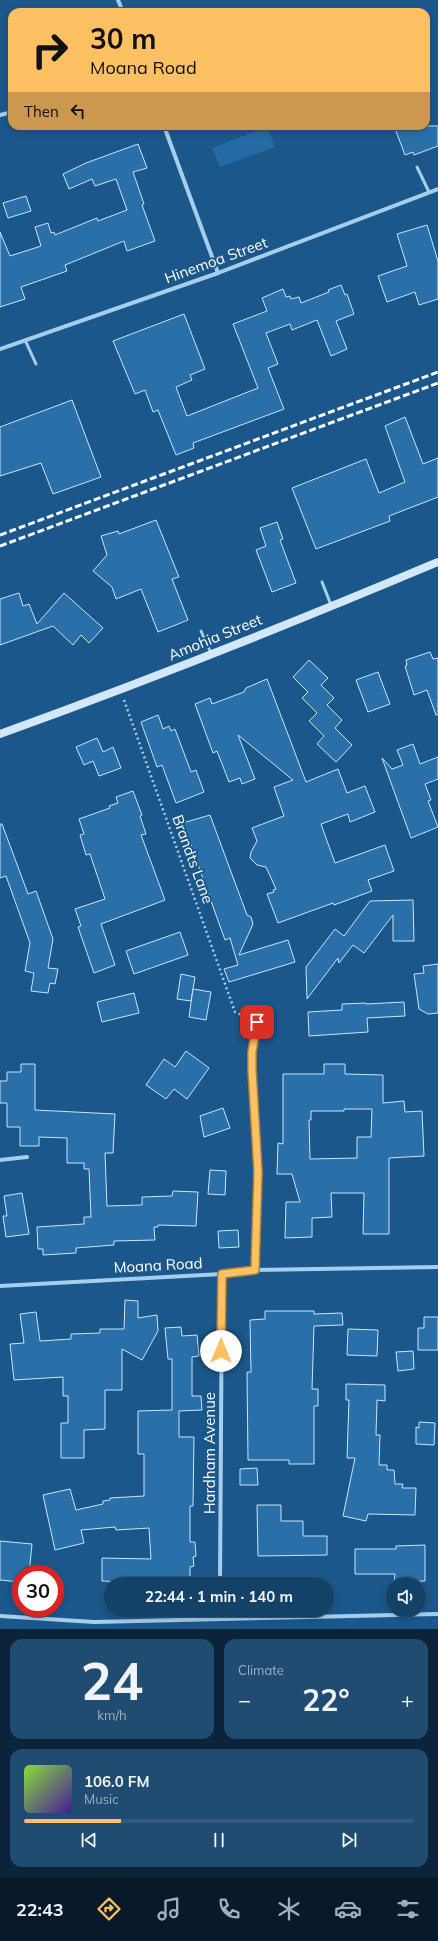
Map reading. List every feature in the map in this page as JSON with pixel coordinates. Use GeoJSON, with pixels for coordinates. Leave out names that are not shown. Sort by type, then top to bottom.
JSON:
{"type":"FeatureCollection","features":[{"type":"Feature","properties":{"kind":"main road","name":"Amohia Street"},"geometry":{"type":"LineString","coordinates":[[0,734],[121,690],[211,653],[331,607],[438,562]]}},
{"type":"Feature","properties":{"kind":"street"},"geometry":{"type":"LineString","coordinates":[[165,130],[218,273]]}},
{"type":"Feature","properties":{"kind":"street","name":"Hinemoa Street"},"geometry":{"type":"LineString","coordinates":[[0,350],[218,273],[438,189]]}},
{"type":"Feature","properties":{"kind":"street"},"geometry":{"type":"LineString","coordinates":[[255,1270],[258,1172],[252,1052],[257,1022]]}},
{"type":"Feature","properties":{"kind":"street"},"geometry":{"type":"LineString","coordinates":[[0,1160],[27,1157]]}},
{"type":"Feature","properties":{"kind":"street","name":"Moana Road"},"geometry":{"type":"LineString","coordinates":[[0,1286],[222,1274],[255,1270],[438,1267]]}},
{"type":"Feature","properties":{"kind":"street","name":"Hardham Avenue"},"geometry":{"type":"LineString","coordinates":[[220,1577],[222,1274]]}},
{"type":"Feature","properties":{"kind":"street"},"geometry":{"type":"LineString","coordinates":[[0,1616],[94,1622],[438,1614]]}},
{"type":"Feature","properties":{"kind":"lane"},"geometry":{"type":"LineString","coordinates":[[417,167],[429,192]]}},
{"type":"Feature","properties":{"kind":"lane"},"geometry":{"type":"LineString","coordinates":[[25,340],[36,364]]}},
{"type":"Feature","properties":{"kind":"lane"},"geometry":{"type":"LineString","coordinates":[[322,582],[331,607]]}},
{"type":"Feature","properties":{"kind":"lane"},"geometry":{"type":"LineString","coordinates":[[201,631],[211,653]]}},
{"type":"Feature","properties":{"kind":"path","name":"Brandts Lane"},"geometry":{"type":"LineString","coordinates":[[121,690],[234,1012],[257,1022]]}},
{"type":"Feature","properties":{"kind":"shaded area"},"geometry":{"type":"Polygon","coordinates":[[[259,130],[268,130],[275,147],[220,167],[212,148],[259,130]]]}},
{"type":"Feature","properties":{"kind":"building"},"geometry":{"type":"Polygon","coordinates":[[[430,126],[438,126],[438,146],[414,155],[413,152],[405,155],[396,130],[430,130],[430,126]]]}},
{"type":"Feature","properties":{"kind":"building"},"geometry":{"type":"Polygon","coordinates":[[[138,144],[147,168],[133,172],[144,204],[142,205],[155,241],[127,251],[124,241],[65,265],[67,271],[21,287],[25,299],[0,307],[0,232],[10,256],[41,246],[35,227],[48,223],[51,233],[54,232],[55,235],[97,218],[98,221],[127,210],[116,179],[95,186],[92,179],[69,189],[63,174],[86,163],[138,144]]]}},
{"type":"Feature","properties":{"kind":"building"},"geometry":{"type":"Polygon","coordinates":[[[26,196],[31,211],[8,218],[3,203],[26,196]]]}},
{"type":"Feature","properties":{"kind":"building"},"geometry":{"type":"Polygon","coordinates":[[[427,225],[438,261],[438,299],[419,305],[415,292],[387,302],[378,276],[407,266],[397,234],[427,225]]]}},
{"type":"Feature","properties":{"kind":"building"},"geometry":{"type":"Polygon","coordinates":[[[341,285],[345,295],[347,294],[354,314],[336,321],[347,349],[331,356],[317,320],[292,330],[290,324],[266,333],[278,364],[268,368],[284,409],[193,443],[194,448],[176,455],[158,410],[153,412],[145,390],[135,394],[113,341],[184,314],[205,369],[190,375],[192,380],[176,387],[187,416],[258,388],[233,324],[267,311],[262,298],[283,289],[286,297],[290,296],[291,299],[299,297],[301,303],[329,292],[328,290],[341,285]]]}},
{"type":"Feature","properties":{"kind":"building"},"geometry":{"type":"Polygon","coordinates":[[[72,400],[101,477],[53,494],[41,463],[0,476],[0,427],[72,400]]]}},
{"type":"Feature","properties":{"kind":"building"},"geometry":{"type":"Polygon","coordinates":[[[405,417],[423,464],[438,458],[438,497],[389,516],[390,521],[316,549],[292,488],[366,459],[379,493],[405,482],[385,426],[405,417]]]}},
{"type":"Feature","properties":{"kind":"building"},"geometry":{"type":"Polygon","coordinates":[[[156,520],[179,577],[172,579],[188,620],[158,632],[141,589],[116,599],[112,587],[93,571],[107,555],[101,536],[118,531],[119,534],[156,520]]]}},
{"type":"Feature","properties":{"kind":"building"},"geometry":{"type":"Polygon","coordinates":[[[277,522],[283,539],[280,540],[296,583],[272,592],[256,550],[266,546],[260,528],[277,522]]]}},
{"type":"Feature","properties":{"kind":"building"},"geometry":{"type":"Polygon","coordinates":[[[19,593],[23,606],[29,604],[37,624],[64,593],[103,628],[89,643],[81,635],[73,645],[53,626],[0,645],[0,599],[19,593]]]}},
{"type":"Feature","properties":{"kind":"building"},"geometry":{"type":"Polygon","coordinates":[[[430,652],[433,659],[438,658],[438,715],[436,715],[427,690],[414,695],[405,666],[407,665],[406,660],[430,652]]]}},
{"type":"Feature","properties":{"kind":"building"},"geometry":{"type":"Polygon","coordinates":[[[309,660],[328,678],[321,685],[334,698],[327,705],[342,720],[335,728],[352,745],[336,762],[317,744],[324,736],[309,721],[317,713],[302,698],[308,692],[293,677],[309,660]]]}},
{"type":"Feature","properties":{"kind":"building"},"geometry":{"type":"Polygon","coordinates":[[[378,672],[390,704],[368,712],[356,680],[378,672]]]}},
{"type":"Feature","properties":{"kind":"building"},"geometry":{"type":"Polygon","coordinates":[[[267,679],[306,782],[338,769],[347,793],[365,786],[375,812],[350,822],[348,814],[321,824],[335,863],[385,845],[394,871],[368,880],[372,891],[334,905],[333,903],[278,923],[267,894],[274,892],[273,890],[276,889],[266,867],[257,865],[250,858],[251,852],[257,841],[252,828],[284,816],[274,787],[293,780],[238,735],[255,779],[242,784],[240,778],[229,782],[217,751],[213,753],[195,704],[210,698],[212,704],[244,692],[246,688],[267,679]]]}},
{"type":"Feature","properties":{"kind":"building"},"geometry":{"type":"Polygon","coordinates":[[[158,715],[163,729],[169,726],[171,731],[175,729],[191,772],[196,770],[204,792],[176,803],[162,765],[157,767],[141,722],[158,715]]]}},
{"type":"Feature","properties":{"kind":"building"},"geometry":{"type":"Polygon","coordinates":[[[97,738],[103,752],[113,747],[121,768],[99,776],[93,761],[84,765],[76,747],[97,738]]]}},
{"type":"Feature","properties":{"kind":"building"},"geometry":{"type":"Polygon","coordinates":[[[413,744],[420,764],[438,757],[438,779],[425,784],[431,800],[428,801],[438,827],[411,838],[382,758],[392,769],[403,765],[397,750],[413,744]]]}},
{"type":"Feature","properties":{"kind":"building"},"geometry":{"type":"Polygon","coordinates":[[[133,791],[142,815],[140,816],[146,834],[141,835],[165,900],[101,924],[115,965],[94,973],[78,927],[81,926],[75,909],[105,899],[90,854],[86,855],[80,835],[84,834],[79,819],[110,808],[109,806],[118,803],[116,797],[133,791]]]}},
{"type":"Feature","properties":{"kind":"building"},"geometry":{"type":"Polygon","coordinates":[[[210,815],[247,915],[251,917],[253,924],[239,955],[288,940],[295,962],[229,982],[224,969],[238,965],[230,938],[225,940],[183,823],[210,815]]]}},
{"type":"Feature","properties":{"kind":"building"},"geometry":{"type":"Polygon","coordinates":[[[0,824],[2,824],[28,894],[36,891],[53,939],[48,968],[58,969],[55,984],[50,983],[48,993],[31,991],[34,973],[25,971],[30,943],[6,876],[0,878],[0,824]]]}},
{"type":"Feature","properties":{"kind":"building"},"geometry":{"type":"Polygon","coordinates":[[[413,900],[414,941],[393,941],[393,915],[364,953],[353,945],[339,963],[338,958],[307,999],[306,967],[335,929],[344,936],[370,901],[413,900]]]}},
{"type":"Feature","properties":{"kind":"building"},"geometry":{"type":"Polygon","coordinates":[[[180,932],[188,955],[134,974],[126,951],[180,932]]]}},
{"type":"Feature","properties":{"kind":"building"},"geometry":{"type":"Polygon","coordinates":[[[438,964],[438,1013],[428,1014],[419,1009],[414,974],[424,973],[423,966],[438,964]]]}},
{"type":"Feature","properties":{"kind":"building"},"geometry":{"type":"Polygon","coordinates":[[[181,974],[195,977],[191,1001],[177,999],[181,974]]]}},
{"type":"Feature","properties":{"kind":"building"},"geometry":{"type":"Polygon","coordinates":[[[193,989],[211,992],[206,1020],[189,1017],[193,989]]]}},
{"type":"Feature","properties":{"kind":"building"},"geometry":{"type":"Polygon","coordinates":[[[134,993],[139,1013],[102,1022],[97,1002],[134,993]]]}},
{"type":"Feature","properties":{"kind":"building"},"geometry":{"type":"Polygon","coordinates":[[[404,1002],[405,1016],[367,1018],[368,1032],[309,1036],[308,1012],[342,1010],[342,1004],[404,1002]]]}},
{"type":"Feature","properties":{"kind":"building"},"geometry":{"type":"Polygon","coordinates":[[[186,1051],[209,1068],[187,1099],[174,1089],[166,1099],[146,1085],[164,1059],[175,1067],[186,1051]]]}},
{"type":"Feature","properties":{"kind":"building"},"geometry":{"type":"Polygon","coordinates":[[[21,1064],[35,1064],[35,1110],[115,1114],[113,1153],[105,1153],[107,1206],[142,1205],[142,1197],[172,1196],[173,1191],[198,1192],[196,1226],[158,1225],[158,1227],[154,1227],[155,1240],[114,1241],[114,1245],[76,1248],[76,1253],[43,1255],[43,1249],[38,1249],[37,1227],[84,1224],[84,1217],[91,1217],[89,1169],[84,1169],[84,1163],[67,1163],[67,1138],[39,1137],[39,1146],[20,1146],[20,1127],[7,1127],[7,1103],[0,1103],[0,1081],[7,1081],[7,1072],[21,1072],[21,1064]]]}},
{"type":"Feature","properties":{"kind":"building"},"geometry":{"type":"Polygon","coordinates":[[[324,1064],[345,1064],[345,1074],[383,1075],[383,1103],[404,1101],[405,1112],[422,1111],[424,1156],[389,1158],[389,1234],[363,1234],[364,1193],[331,1193],[332,1217],[312,1218],[312,1237],[285,1238],[286,1202],[300,1202],[292,1174],[277,1174],[278,1143],[283,1144],[283,1074],[324,1074],[324,1064]],[[372,1109],[311,1111],[311,1120],[309,1120],[310,1159],[357,1158],[357,1137],[371,1137],[372,1109]]]}},
{"type":"Feature","properties":{"kind":"building"},"geometry":{"type":"Polygon","coordinates":[[[223,1108],[230,1128],[204,1137],[200,1116],[223,1108]]]}},
{"type":"Feature","properties":{"kind":"building"},"geometry":{"type":"Polygon","coordinates":[[[210,1170],[226,1171],[225,1195],[208,1194],[210,1170]]]}},
{"type":"Feature","properties":{"kind":"building"},"geometry":{"type":"Polygon","coordinates":[[[22,1193],[29,1234],[6,1237],[3,1216],[7,1216],[4,1196],[22,1193]]]}},
{"type":"Feature","properties":{"kind":"building"},"geometry":{"type":"Polygon","coordinates":[[[238,1230],[239,1247],[219,1248],[218,1231],[238,1230]]]}},
{"type":"Feature","properties":{"kind":"building"},"geometry":{"type":"Polygon","coordinates":[[[125,1300],[138,1301],[138,1318],[157,1315],[158,1331],[142,1360],[122,1349],[122,1390],[105,1390],[105,1429],[84,1430],[84,1458],[61,1458],[61,1423],[68,1423],[68,1396],[63,1396],[63,1377],[14,1380],[10,1344],[24,1343],[20,1314],[36,1312],[40,1341],[71,1339],[71,1334],[100,1333],[100,1329],[124,1329],[125,1300]]]}},
{"type":"Feature","properties":{"kind":"building"},"geometry":{"type":"Polygon","coordinates":[[[265,1311],[314,1311],[314,1314],[342,1313],[343,1325],[314,1326],[312,1389],[318,1389],[318,1406],[314,1406],[314,1464],[289,1464],[289,1460],[248,1460],[247,1372],[251,1372],[250,1320],[265,1319],[265,1311]]]}},
{"type":"Feature","properties":{"kind":"building"},"geometry":{"type":"Polygon","coordinates":[[[424,1317],[438,1317],[438,1350],[418,1350],[418,1328],[424,1328],[424,1317]]]}},
{"type":"Feature","properties":{"kind":"building"},"geometry":{"type":"Polygon","coordinates":[[[181,1327],[182,1336],[197,1335],[199,1356],[192,1357],[192,1396],[201,1396],[202,1410],[179,1411],[179,1437],[194,1437],[193,1506],[190,1506],[190,1542],[195,1542],[196,1556],[193,1557],[194,1566],[190,1567],[190,1577],[104,1577],[104,1581],[102,1581],[102,1558],[151,1559],[149,1528],[116,1530],[115,1527],[81,1530],[84,1543],[55,1550],[43,1495],[70,1489],[76,1510],[103,1504],[103,1501],[110,1500],[110,1498],[144,1496],[144,1454],[138,1454],[138,1411],[172,1410],[172,1359],[168,1359],[165,1328],[181,1327]]]}},
{"type":"Feature","properties":{"kind":"building"},"geometry":{"type":"Polygon","coordinates":[[[348,1329],[378,1330],[377,1356],[347,1355],[348,1329]]]}},
{"type":"Feature","properties":{"kind":"building"},"geometry":{"type":"Polygon","coordinates":[[[413,1351],[414,1369],[398,1371],[396,1352],[413,1351]]]}},
{"type":"Feature","properties":{"kind":"building"},"geometry":{"type":"Polygon","coordinates":[[[346,1384],[385,1385],[385,1401],[377,1400],[376,1435],[380,1435],[379,1465],[387,1465],[387,1470],[394,1470],[395,1484],[403,1484],[402,1488],[416,1488],[415,1515],[368,1514],[366,1521],[343,1516],[355,1458],[347,1458],[349,1400],[346,1400],[346,1384]]]}},
{"type":"Feature","properties":{"kind":"building"},"geometry":{"type":"Polygon","coordinates":[[[419,1422],[435,1423],[434,1445],[416,1444],[416,1427],[419,1428],[419,1422]]]}},
{"type":"Feature","properties":{"kind":"building"},"geometry":{"type":"Polygon","coordinates":[[[257,1468],[258,1485],[240,1485],[240,1469],[257,1468]]]}},
{"type":"Feature","properties":{"kind":"building"},"geometry":{"type":"Polygon","coordinates":[[[257,1505],[281,1505],[281,1521],[303,1521],[303,1536],[327,1536],[327,1555],[258,1556],[257,1505]]]}},
{"type":"Feature","properties":{"kind":"building"},"geometry":{"type":"Polygon","coordinates":[[[0,1541],[32,1544],[30,1565],[12,1565],[12,1581],[0,1580],[0,1541]]]}},
{"type":"Feature","properties":{"kind":"building"},"geometry":{"type":"Polygon","coordinates":[[[425,1545],[425,1577],[395,1577],[395,1574],[355,1574],[355,1549],[396,1549],[396,1546],[425,1545]]]}},
{"type":"Feature","properties":{"kind":"railway"},"geometry":{"type":"LineString","coordinates":[[0,535],[438,372]]}},
{"type":"Feature","properties":{"kind":"railway"},"geometry":{"type":"LineString","coordinates":[[0,546],[438,383]]}},
{"type":"Feature","properties":{"kind":"route"},"geometry":{"type":"LineString","coordinates":[[221,1351],[222,1274],[255,1270],[258,1172],[252,1052],[257,1022]]}}]}
